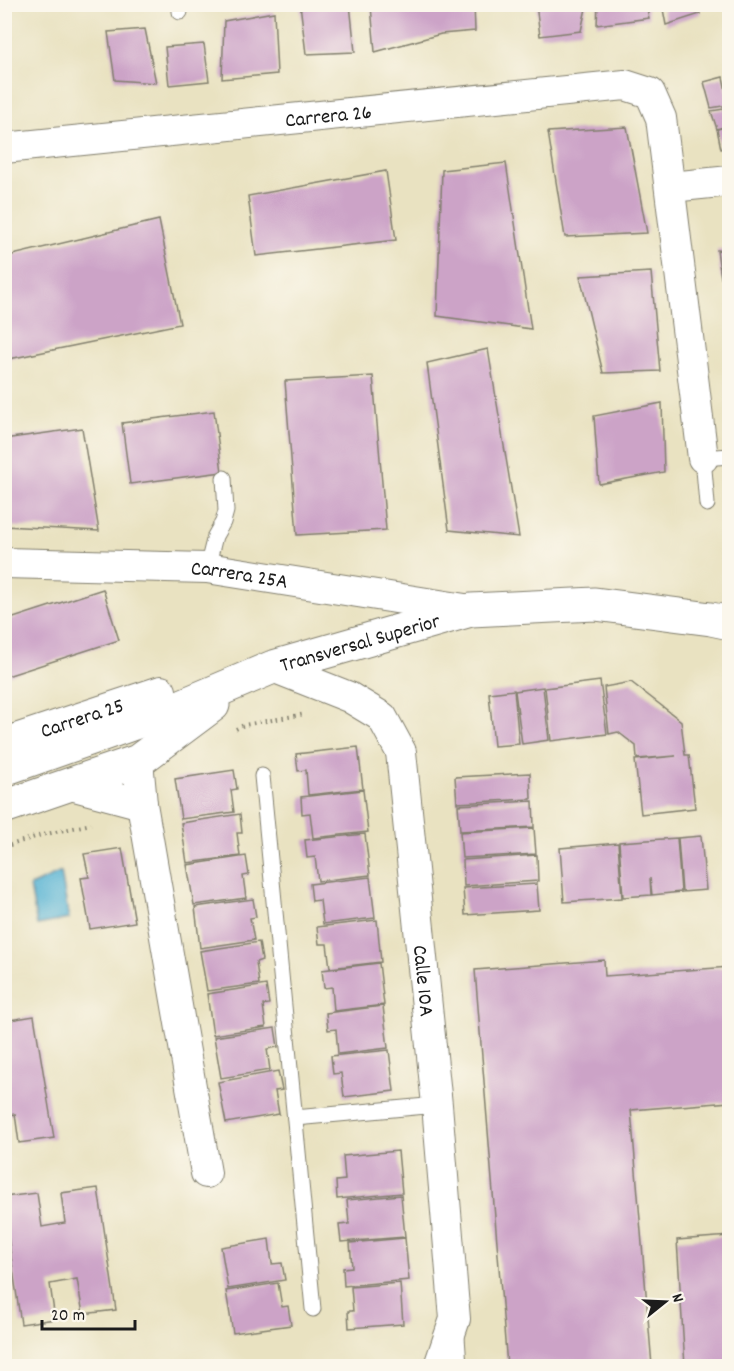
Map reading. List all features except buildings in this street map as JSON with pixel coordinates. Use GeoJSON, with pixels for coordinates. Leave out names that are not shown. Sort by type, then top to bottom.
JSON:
{"type":"FeatureCollection","features":[{"type":"Feature","properties":{"kind":"main road","name":"Transversal Superior"},"geometry":{"type":"LineString","coordinates":[[4,769],[175,694],[262,672],[471,610],[595,604],[729,623]]}},
{"type":"Feature","properties":{"kind":"main road"},"geometry":{"type":"LineString","coordinates":[[4,807],[138,762],[262,672]]}},
{"type":"Feature","properties":{"kind":"street","name":"Carrera 26"},"geometry":{"type":"LineString","coordinates":[[4,148],[625,85],[650,93],[662,118],[671,187]]}},
{"type":"Feature","properties":{"kind":"street"},"geometry":{"type":"LineString","coordinates":[[716,457],[671,187],[729,181]]}},
{"type":"Feature","properties":{"kind":"street","name":"Carrera 25A"},"geometry":{"type":"LineString","coordinates":[[4,563],[207,568],[471,610]]}},
{"type":"Feature","properties":{"kind":"street","name":"Calle 10A"},"geometry":{"type":"LineString","coordinates":[[262,672],[349,697],[382,717],[401,752],[438,1105],[455,1318],[439,1366]]}},
{"type":"Feature","properties":{"kind":"street","name":"Carrera 25"},"geometry":{"type":"LineString","coordinates":[[4,743],[175,694]]}},
{"type":"Feature","properties":{"kind":"street"},"geometry":{"type":"LineString","coordinates":[[138,762],[142,804],[206,1173]]}},
{"type":"Feature","properties":{"kind":"street"},"geometry":{"type":"LineString","coordinates":[[71,784],[142,804]]}},
{"type":"Feature","properties":{"kind":"lane"},"geometry":{"type":"LineString","coordinates":[[707,504],[716,457]]}},
{"type":"Feature","properties":{"kind":"lane"},"geometry":{"type":"LineString","coordinates":[[207,568],[215,536],[226,511],[224,478]]}},
{"type":"Feature","properties":{"kind":"lane"},"geometry":{"type":"LineString","coordinates":[[262,776],[313,1309]]}},
{"type":"Feature","properties":{"kind":"lane"},"geometry":{"type":"LineString","coordinates":[[295,1118],[438,1105]]}},
{"type":"Feature","properties":{"kind":"lane"},"geometry":{"type":"LineString","coordinates":[[455,1318],[459,1366]]}},
{"type":"Feature","properties":{"kind":"water"},"geometry":{"type":"Polygon","coordinates":[[[61,872],[69,919],[37,925],[30,886],[61,872]]]}}]}
